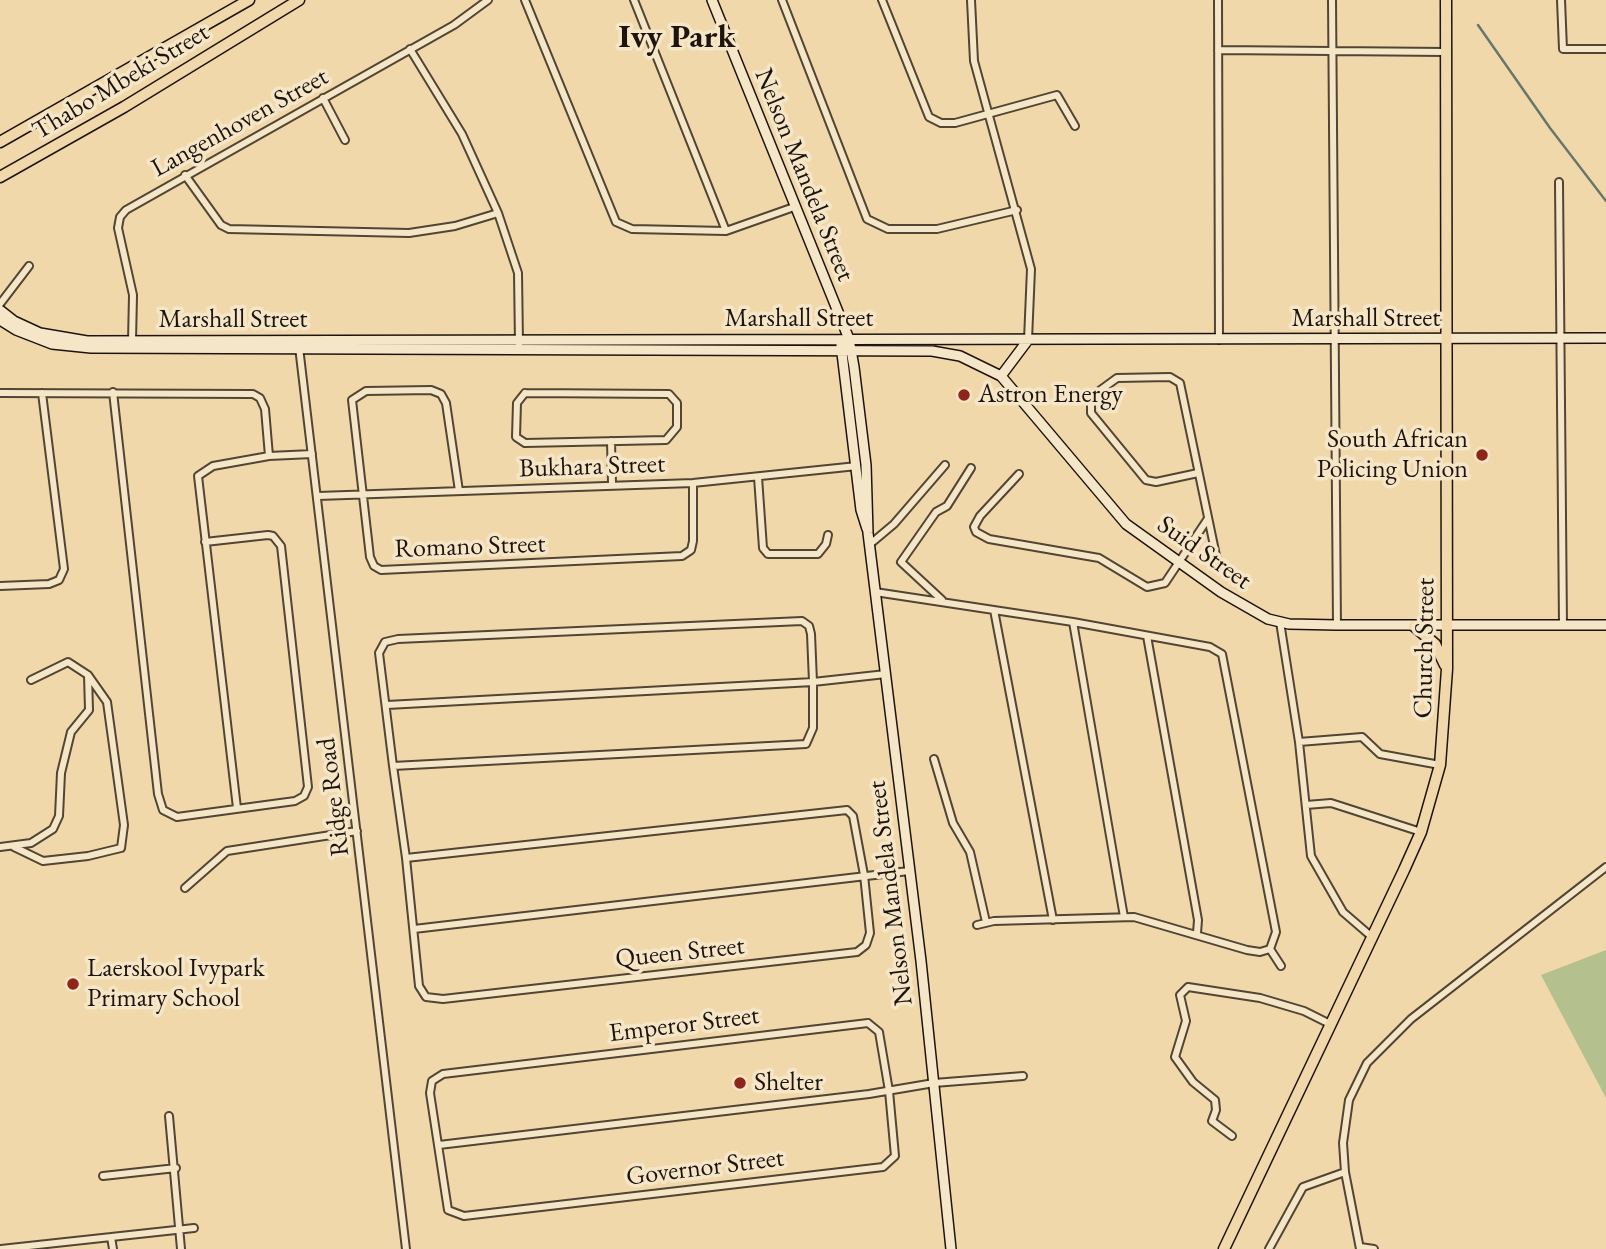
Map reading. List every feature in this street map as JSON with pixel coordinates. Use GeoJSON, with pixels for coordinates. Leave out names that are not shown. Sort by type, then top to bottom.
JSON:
{"type":"FeatureCollection","features":[{"type":"Feature","properties":{"kind":"main road","name":"Thabo Mbeki Street"},"geometry":{"type":"LineString","coordinates":[[0,142],[249,0]]}},
{"type":"Feature","properties":{"kind":"main road","name":"Thabo Mbeki Street"},"geometry":{"type":"LineString","coordinates":[[0,177],[124,107],[299,0]]}},
{"type":"Feature","properties":{"kind":"main road","name":"Church Street"},"geometry":{"type":"LineString","coordinates":[[1224,1249],[1421,832],[1440,765],[1447,668],[1446,0]]}},
{"type":"Feature","properties":{"kind":"main road"},"geometry":{"type":"LineString","coordinates":[[1414,626],[1435,644],[1447,668]]}},
{"type":"Feature","properties":{"kind":"street","name":"Langenhoven Street"},"geometry":{"type":"LineString","coordinates":[[131,341],[133,295],[120,238],[120,217],[126,210],[465,18],[488,0]]}},
{"type":"Feature","properties":{"kind":"street"},"geometry":{"type":"LineString","coordinates":[[525,0],[616,222],[632,229],[726,231],[794,206]]}},
{"type":"Feature","properties":{"kind":"street"},"geometry":{"type":"LineString","coordinates":[[634,0],[726,231]]}},
{"type":"Feature","properties":{"kind":"street","name":"Nelson Mandela Street"},"geometry":{"type":"LineString","coordinates":[[712,0],[845,339],[857,420],[869,545],[934,1083],[951,1249]]}},
{"type":"Feature","properties":{"kind":"street"},"geometry":{"type":"LineString","coordinates":[[782,0],[867,219],[888,229],[937,229],[1017,210]]}},
{"type":"Feature","properties":{"kind":"street"},"geometry":{"type":"LineString","coordinates":[[882,0],[929,117],[949,124],[1057,95],[1075,126]]}},
{"type":"Feature","properties":{"kind":"street"},"geometry":{"type":"LineString","coordinates":[[971,0],[973,54],[1031,269],[1028,340],[1001,376]]}},
{"type":"Feature","properties":{"kind":"street"},"geometry":{"type":"LineString","coordinates":[[1218,0],[1219,340]]}},
{"type":"Feature","properties":{"kind":"street"},"geometry":{"type":"LineString","coordinates":[[1332,0],[1337,625]]}},
{"type":"Feature","properties":{"kind":"street"},"geometry":{"type":"LineString","coordinates":[[1561,0],[1563,49],[1606,48]]}},
{"type":"Feature","properties":{"kind":"street"},"geometry":{"type":"LineString","coordinates":[[410,49],[462,134],[498,213],[517,273],[519,345]]}},
{"type":"Feature","properties":{"kind":"street"},"geometry":{"type":"LineString","coordinates":[[1218,50],[1446,52]]}},
{"type":"Feature","properties":{"kind":"street"},"geometry":{"type":"LineString","coordinates":[[323,98],[345,140]]}},
{"type":"Feature","properties":{"kind":"street"},"geometry":{"type":"LineString","coordinates":[[185,175],[221,225],[229,229],[409,233],[455,226],[498,213]]}},
{"type":"Feature","properties":{"kind":"street"},"geometry":{"type":"LineString","coordinates":[[1559,182],[1558,338],[1563,625]]}},
{"type":"Feature","properties":{"kind":"street"},"geometry":{"type":"LineString","coordinates":[[0,304],[29,266]]}},
{"type":"Feature","properties":{"kind":"street","name":"Marshall Street"},"geometry":{"type":"LineString","coordinates":[[0,310],[14,321],[53,336],[86,341],[299,346]]}},
{"type":"Feature","properties":{"kind":"street","name":"Marshall Street"},"geometry":{"type":"LineString","coordinates":[[0,320],[38,340],[71,347],[519,345],[845,339],[1606,338]]}},
{"type":"Feature","properties":{"kind":"street","name":"Marshall Street"},"geometry":{"type":"LineString","coordinates":[[519,345],[847,351]]}},
{"type":"Feature","properties":{"kind":"street","name":"Ridge Road"},"geometry":{"type":"LineString","coordinates":[[299,346],[406,1249]]}},
{"type":"Feature","properties":{"kind":"street","name":"Suid Street"},"geometry":{"type":"LineString","coordinates":[[847,351],[933,351],[960,356],[1001,376],[1126,524],[1245,608],[1280,622],[1414,626],[1606,625]]}},
{"type":"Feature","properties":{"kind":"street"},"geometry":{"type":"LineString","coordinates":[[1198,473],[1156,482],[1146,480],[1091,413],[1091,397],[1114,378],[1175,379],[1184,390],[1207,520],[1218,565]]}},
{"type":"Feature","properties":{"kind":"street","name":"Romano Street"},"geometry":{"type":"LineString","coordinates":[[459,491],[446,403],[442,394],[431,390],[366,391],[356,396],[351,404],[362,496],[372,562],[382,570],[682,556],[691,550],[693,541],[693,483]]}},
{"type":"Feature","properties":{"kind":"street"},"geometry":{"type":"LineString","coordinates":[[113,392],[158,794],[166,813],[177,817],[301,798],[306,792],[307,777],[281,547],[268,535],[205,542]]}},
{"type":"Feature","properties":{"kind":"street"},"geometry":{"type":"LineString","coordinates":[[0,393],[253,394],[260,398],[265,409],[269,456]]}},
{"type":"Feature","properties":{"kind":"street"},"geometry":{"type":"LineString","coordinates":[[0,578],[1,586],[49,584],[59,580],[64,569],[42,393]]}},
{"type":"Feature","properties":{"kind":"street"},"geometry":{"type":"LineString","coordinates":[[526,393],[669,394],[676,400],[677,427],[666,440],[611,441],[531,444],[521,442],[516,437],[519,398],[526,393]]}},
{"type":"Feature","properties":{"kind":"street"},"geometry":{"type":"LineString","coordinates":[[611,441],[612,483]]}},
{"type":"Feature","properties":{"kind":"street"},"geometry":{"type":"LineString","coordinates":[[237,808],[198,475],[207,467],[269,456],[312,454]]}},
{"type":"Feature","properties":{"kind":"street","name":"Bukhara Street"},"geometry":{"type":"LineString","coordinates":[[318,496],[612,483],[693,483],[861,465]]}},
{"type":"Feature","properties":{"kind":"street"},"geometry":{"type":"LineString","coordinates":[[869,545],[894,524],[945,465]]}},
{"type":"Feature","properties":{"kind":"street"},"geometry":{"type":"LineString","coordinates":[[943,601],[901,562],[936,512],[947,506],[971,468]]}},
{"type":"Feature","properties":{"kind":"street"},"geometry":{"type":"LineString","coordinates":[[1019,474],[977,521],[974,527],[981,536],[1098,558],[1147,587],[1154,588],[1165,583],[1207,520]]}},
{"type":"Feature","properties":{"kind":"street"},"geometry":{"type":"LineString","coordinates":[[758,477],[763,548],[768,554],[818,554],[826,544],[828,535]]}},
{"type":"Feature","properties":{"kind":"street"},"geometry":{"type":"LineString","coordinates":[[875,592],[1073,622],[1217,649],[1225,659],[1276,932],[1270,949]]}},
{"type":"Feature","properties":{"kind":"street"},"geometry":{"type":"LineString","coordinates":[[994,610],[1052,920]]}},
{"type":"Feature","properties":{"kind":"street"},"geometry":{"type":"LineString","coordinates":[[393,766],[802,745],[809,741],[813,727],[811,634],[809,626],[793,620],[398,639],[385,642],[380,648],[393,766],[407,858],[414,929],[909,871]]}},
{"type":"Feature","properties":{"kind":"street"},"geometry":{"type":"LineString","coordinates":[[1073,622],[1124,917]]}},
{"type":"Feature","properties":{"kind":"street"},"geometry":{"type":"LineString","coordinates":[[1280,622],[1299,742],[1311,856],[1343,912],[1372,937]]}},
{"type":"Feature","properties":{"kind":"street"},"geometry":{"type":"LineString","coordinates":[[1147,636],[1198,920],[1197,933]]}},
{"type":"Feature","properties":{"kind":"street"},"geometry":{"type":"LineString","coordinates":[[14,847],[43,861],[88,856],[121,848],[124,825],[107,702],[88,675],[68,662],[31,680]]}},
{"type":"Feature","properties":{"kind":"street"},"geometry":{"type":"LineString","coordinates":[[387,705],[813,682],[886,674]]}},
{"type":"Feature","properties":{"kind":"street"},"geometry":{"type":"LineString","coordinates":[[0,847],[30,844],[54,829],[59,816],[61,773],[71,732],[89,710],[88,675]]}},
{"type":"Feature","properties":{"kind":"street"},"geometry":{"type":"LineString","coordinates":[[1299,742],[1362,737],[1380,754],[1440,765]]}},
{"type":"Feature","properties":{"kind":"street"},"geometry":{"type":"LineString","coordinates":[[934,759],[953,823],[970,852],[986,922]]}},
{"type":"Feature","properties":{"kind":"street"},"geometry":{"type":"LineString","coordinates":[[1306,805],[1331,803],[1421,832]]}},
{"type":"Feature","properties":{"kind":"street","name":"Queen Street"},"geometry":{"type":"LineString","coordinates":[[407,858],[847,810],[853,816],[864,875],[870,933],[866,946],[857,952],[443,999],[426,996],[419,986],[414,929]]}},
{"type":"Feature","properties":{"kind":"street"},"geometry":{"type":"LineString","coordinates":[[185,888],[227,851],[357,831]]}},
{"type":"Feature","properties":{"kind":"street"},"geometry":{"type":"LineString","coordinates":[[1374,1249],[1360,1248],[1345,1172],[1343,1143],[1349,1100],[1361,1073],[1381,1047],[1411,1019],[1606,867]]}},
{"type":"Feature","properties":{"kind":"street"},"geometry":{"type":"LineString","coordinates":[[977,925],[986,922],[1142,918],[1247,950],[1260,952],[1270,949]]}},
{"type":"Feature","properties":{"kind":"street"},"geometry":{"type":"LineString","coordinates":[[1270,949],[1281,966]]}},
{"type":"Feature","properties":{"kind":"street"},"geometry":{"type":"LineString","coordinates":[[1232,1136],[1212,1121],[1216,1110],[1215,1100],[1193,1082],[1175,1057],[1186,1021],[1180,995],[1188,987],[1260,998],[1304,1011],[1330,1024]]}},
{"type":"Feature","properties":{"kind":"street","name":"Emperor Street"},"geometry":{"type":"LineString","coordinates":[[439,1145],[430,1093],[432,1081],[450,1071],[868,1023],[879,1032],[889,1091]]}},
{"type":"Feature","properties":{"kind":"street"},"geometry":{"type":"LineString","coordinates":[[439,1145],[889,1091],[934,1083],[1023,1076]]}},
{"type":"Feature","properties":{"kind":"street","name":"Governor Street"},"geometry":{"type":"LineString","coordinates":[[439,1145],[446,1205],[452,1213],[464,1216],[884,1167],[895,1156],[889,1091]]}},
{"type":"Feature","properties":{"kind":"street"},"geometry":{"type":"LineString","coordinates":[[169,1116],[176,1168],[181,1249]]}},
{"type":"Feature","properties":{"kind":"street"},"geometry":{"type":"LineString","coordinates":[[103,1176],[176,1168]]}},
{"type":"Feature","properties":{"kind":"street"},"geometry":{"type":"LineString","coordinates":[[1269,1249],[1303,1187],[1345,1172]]}},
{"type":"Feature","properties":{"kind":"street"},"geometry":{"type":"LineString","coordinates":[[1,1249],[194,1228]]}},
{"type":"Feature","properties":{"kind":"street"},"geometry":{"type":"LineString","coordinates":[[111,1237],[113,1249]]}},
{"type":"Feature","properties":{"kind":"green space"},"geometry":{"type":"Polygon","coordinates":[[[1606,950],[1606,1098],[1541,975],[1606,950]]]}},
{"type":"Feature","properties":{"kind":"waterway"},"geometry":{"type":"LineString","coordinates":[[1478,25],[1550,128],[1606,201]]}},
{"type":"Feature","properties":{"kind":"place","name":"Astron Energy"},"geometry":{"type":"Point","coordinates":[964,395]}},
{"type":"Feature","properties":{"kind":"place","name":"South African Policing Union"},"geometry":{"type":"Point","coordinates":[1482,455]}},
{"type":"Feature","properties":{"kind":"place","name":"Laerskool Ivypark Primary School"},"geometry":{"type":"Point","coordinates":[73,984]}},
{"type":"Feature","properties":{"kind":"place","name":"Shelter"},"geometry":{"type":"Point","coordinates":[740,1083]}},
{"type":"Feature","properties":{"kind":"district","name":"Ivy Park"},"geometry":{"type":"Point","coordinates":[677,38]}}]}
